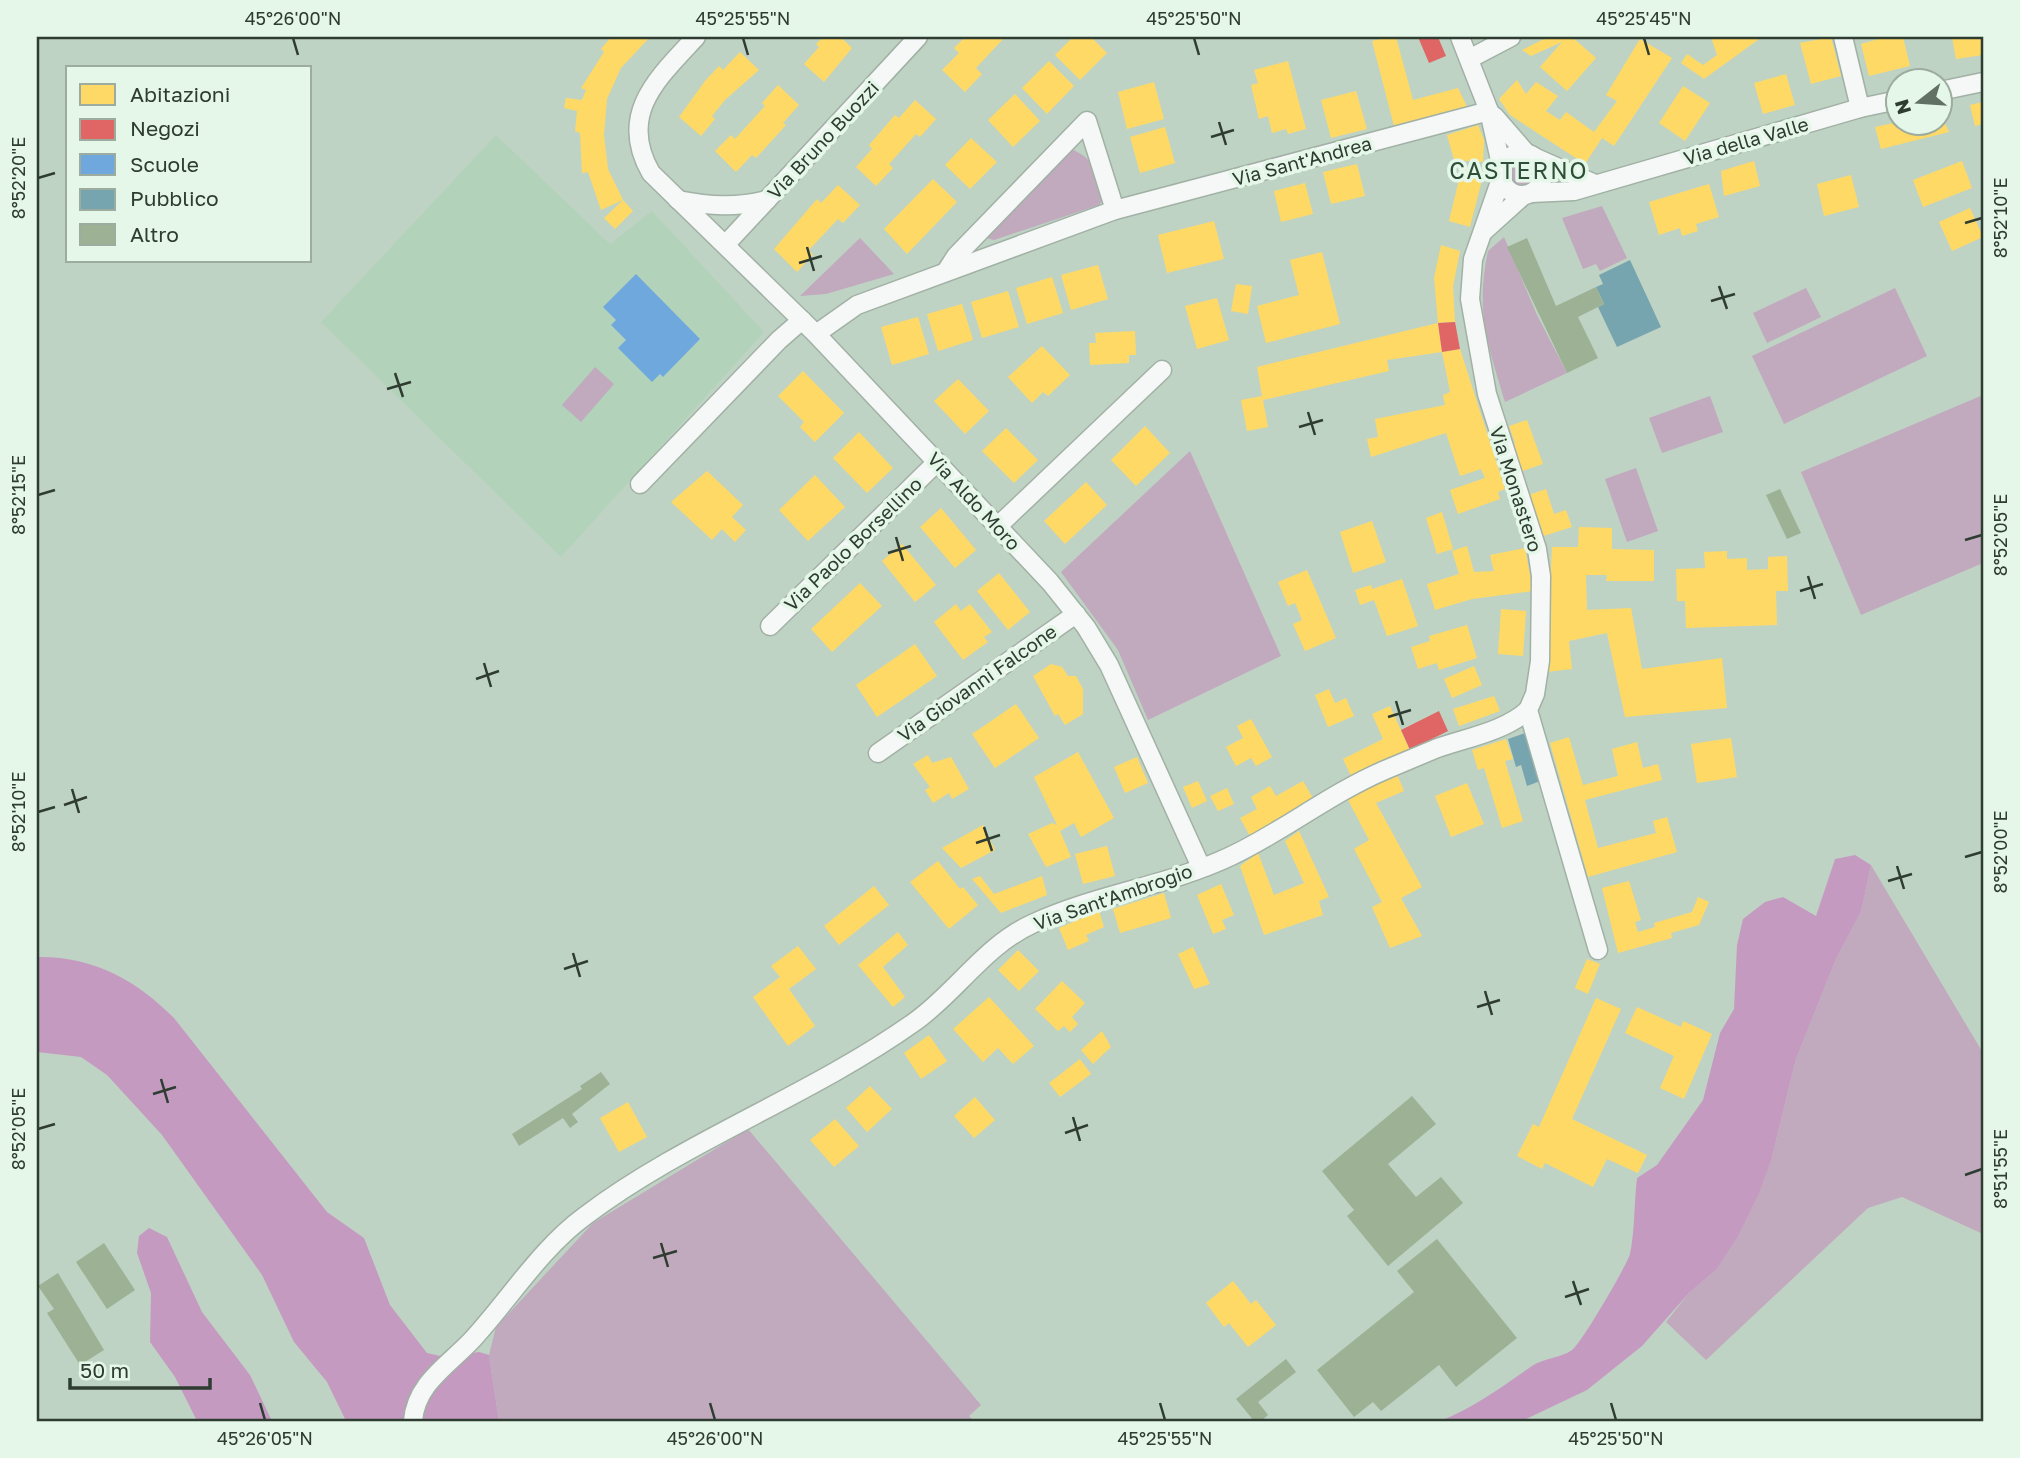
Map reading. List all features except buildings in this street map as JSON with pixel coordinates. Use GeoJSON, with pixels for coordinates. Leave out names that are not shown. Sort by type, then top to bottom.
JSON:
{"type":"FeatureCollection","features":[{"type":"Feature","properties":{"kind":"street","name":"Via Aldo Moro"},"geometry":{"type":"LineString","coordinates":[[696,37],[651,86],[640,115],[640,146],[644,161],[673,195],[816,334],[998,526],[1076,614],[1110,665],[1201,867]]}},
{"type":"Feature","properties":{"kind":"street","name":"Via Bruno Buozzi"},"geometry":{"type":"LineString","coordinates":[[726,244],[918,37]]}},
{"type":"Feature","properties":{"kind":"street"},"geometry":{"type":"LineString","coordinates":[[1460,37],[1489,111],[1507,188],[1527,194]]}},
{"type":"Feature","properties":{"kind":"street"},"geometry":{"type":"LineString","coordinates":[[1469,58],[1511,37]]}},
{"type":"Feature","properties":{"kind":"street"},"geometry":{"type":"LineString","coordinates":[[1843,37],[1860,108]]}},
{"type":"Feature","properties":{"kind":"street"},"geometry":{"type":"LineString","coordinates":[[1954,88],[1983,82]]}},
{"type":"Feature","properties":{"kind":"street","name":"Via della Valle"},"geometry":{"type":"LineString","coordinates":[[1527,194],[1574,191],[1884,103]]}},
{"type":"Feature","properties":{"kind":"street"},"geometry":{"type":"LineString","coordinates":[[1484,231],[1543,178],[1542,166],[1489,111]]}},
{"type":"Feature","properties":{"kind":"street","name":"Via Sant'Andrea"},"geometry":{"type":"LineString","coordinates":[[816,334],[857,305],[1115,210],[1489,111]]}},
{"type":"Feature","properties":{"kind":"street"},"geometry":{"type":"LineString","coordinates":[[947,271],[956,256],[1087,121],[1115,210]]}},
{"type":"Feature","properties":{"kind":"street"},"geometry":{"type":"LineString","coordinates":[[1502,172],[1514,155],[1530,155],[1595,184]]}},
{"type":"Feature","properties":{"kind":"street","name":"Via Monastero"},"geometry":{"type":"LineString","coordinates":[[1502,172],[1470,276],[1473,331],[1487,394],[1537,549],[1542,576],[1540,661],[1535,694],[1528,710]]}},
{"type":"Feature","properties":{"kind":"street"},"geometry":{"type":"LineString","coordinates":[[673,195],[720,207],[742,206],[767,200]]}},
{"type":"Feature","properties":{"kind":"street"},"geometry":{"type":"LineString","coordinates":[[640,484],[779,340],[802,320]]}},
{"type":"Feature","properties":{"kind":"street"},"geometry":{"type":"LineString","coordinates":[[998,526],[1162,370]]}},
{"type":"Feature","properties":{"kind":"street","name":"Via Paolo Borsellino"},"geometry":{"type":"LineString","coordinates":[[770,626],[937,462]]}},
{"type":"Feature","properties":{"kind":"street","name":"Via Giovanni Falcone"},"geometry":{"type":"LineString","coordinates":[[878,753],[1076,614]]}},
{"type":"Feature","properties":{"kind":"street"},"geometry":{"type":"LineString","coordinates":[[1528,710],[1598,950]]}},
{"type":"Feature","properties":{"kind":"street","name":"Via Sant'Ambrogio"},"geometry":{"type":"LineString","coordinates":[[413,1421],[417,1401],[443,1365],[470,1342],[512,1291],[583,1217],[623,1190],[873,1049],[916,1021],[1009,937],[1031,924],[1083,904],[1228,858],[1282,830],[1373,776],[1520,718],[1528,710]]}},
{"type":"Feature","properties":{"kind":"shaded area"},"geometry":{"type":"Polygon","coordinates":[[[496,135],[610,244],[652,211],[764,332],[561,557],[321,322],[496,135]],[[636,274],[603,307],[616,320],[611,326],[626,340],[619,348],[652,381],[660,374],[664,376],[700,339],[636,274]]]}},
{"type":"Feature","properties":{"kind":"shaded area"},"geometry":{"type":"Polygon","coordinates":[[[1071,149],[1080,153],[1094,168],[1104,199],[1099,205],[994,240],[986,238],[987,228],[1071,149]]]}},
{"type":"Feature","properties":{"kind":"shaded area"},"geometry":{"type":"Polygon","coordinates":[[[1522,162],[1531,165],[1534,174],[1531,183],[1522,186],[1513,183],[1510,174],[1513,165],[1522,162]]]}},
{"type":"Feature","properties":{"kind":"shaded area"},"geometry":{"type":"Polygon","coordinates":[[[1602,206],[1627,258],[1600,271],[1596,264],[1583,269],[1562,218],[1602,206]]]}},
{"type":"Feature","properties":{"kind":"shaded area"},"geometry":{"type":"Polygon","coordinates":[[[1504,237],[1537,315],[1567,373],[1505,402],[1493,363],[1483,311],[1484,273],[1488,251],[1504,237]]]}},
{"type":"Feature","properties":{"kind":"shaded area"},"geometry":{"type":"Polygon","coordinates":[[[860,238],[894,274],[826,294],[800,296],[860,238]]]}},
{"type":"Feature","properties":{"kind":"shaded area"},"geometry":{"type":"Polygon","coordinates":[[[1806,288],[1821,317],[1767,343],[1753,313],[1806,288]]]}},
{"type":"Feature","properties":{"kind":"shaded area"},"geometry":{"type":"Polygon","coordinates":[[[1895,288],[1927,356],[1784,424],[1752,356],[1895,288]]]}},
{"type":"Feature","properties":{"kind":"shaded area"},"geometry":{"type":"Polygon","coordinates":[[[595,367],[614,384],[581,422],[562,405],[595,367]]]}},
{"type":"Feature","properties":{"kind":"shaded area"},"geometry":{"type":"Polygon","coordinates":[[[1983,395],[1983,563],[1861,615],[1801,472],[1983,395]]]}},
{"type":"Feature","properties":{"kind":"shaded area"},"geometry":{"type":"Polygon","coordinates":[[[1710,396],[1723,432],[1662,453],[1649,418],[1710,396]]]}},
{"type":"Feature","properties":{"kind":"shaded area"},"geometry":{"type":"Polygon","coordinates":[[[1190,451],[1281,656],[1148,720],[1118,650],[1061,572],[1190,451]]]}},
{"type":"Feature","properties":{"kind":"shaded area"},"geometry":{"type":"Polygon","coordinates":[[[1636,468],[1658,531],[1627,542],[1605,479],[1636,468]]]}},
{"type":"Feature","properties":{"kind":"shaded area"},"geometry":{"type":"Polygon","coordinates":[[[1855,855],[1871,865],[1861,912],[1836,959],[1796,1059],[1772,1157],[1759,1193],[1738,1236],[1716,1270],[1689,1293],[1642,1346],[1587,1390],[1522,1421],[1440,1421],[1476,1403],[1537,1363],[1568,1353],[1577,1345],[1630,1254],[1637,1178],[1657,1165],[1703,1100],[1720,1033],[1734,1009],[1737,945],[1743,919],[1765,902],[1783,897],[1816,916],[1835,859],[1855,855]]]}},
{"type":"Feature","properties":{"kind":"shaded area"},"geometry":{"type":"Polygon","coordinates":[[[1871,865],[1983,1053],[1983,1234],[1902,1197],[1868,1208],[1706,1360],[1666,1322],[1689,1293],[1716,1270],[1772,1157],[1796,1059],[1836,959],[1861,912],[1871,865]]]}},
{"type":"Feature","properties":{"kind":"shaded area"},"geometry":{"type":"Polygon","coordinates":[[[37,957],[77,961],[112,973],[144,992],[174,1018],[327,1212],[364,1238],[390,1305],[427,1353],[445,1357],[479,1352],[489,1355],[499,1421],[346,1421],[327,1382],[294,1342],[262,1275],[162,1135],[107,1075],[81,1057],[37,1052],[37,957]]]}},
{"type":"Feature","properties":{"kind":"shaded area"},"geometry":{"type":"Polygon","coordinates":[[[748,1129],[981,1405],[969,1416],[974,1421],[499,1421],[489,1355],[496,1327],[593,1223],[748,1129]]]}},
{"type":"Feature","properties":{"kind":"shaded area"},"geometry":{"type":"Polygon","coordinates":[[[149,1228],[167,1237],[202,1312],[250,1375],[272,1421],[197,1421],[175,1377],[150,1342],[151,1293],[137,1253],[139,1236],[149,1228]]]}},
{"type":"Feature","properties":{"kind":"district","name":"CASTERNO"},"geometry":{"type":"Point","coordinates":[1519,171]}}]}
